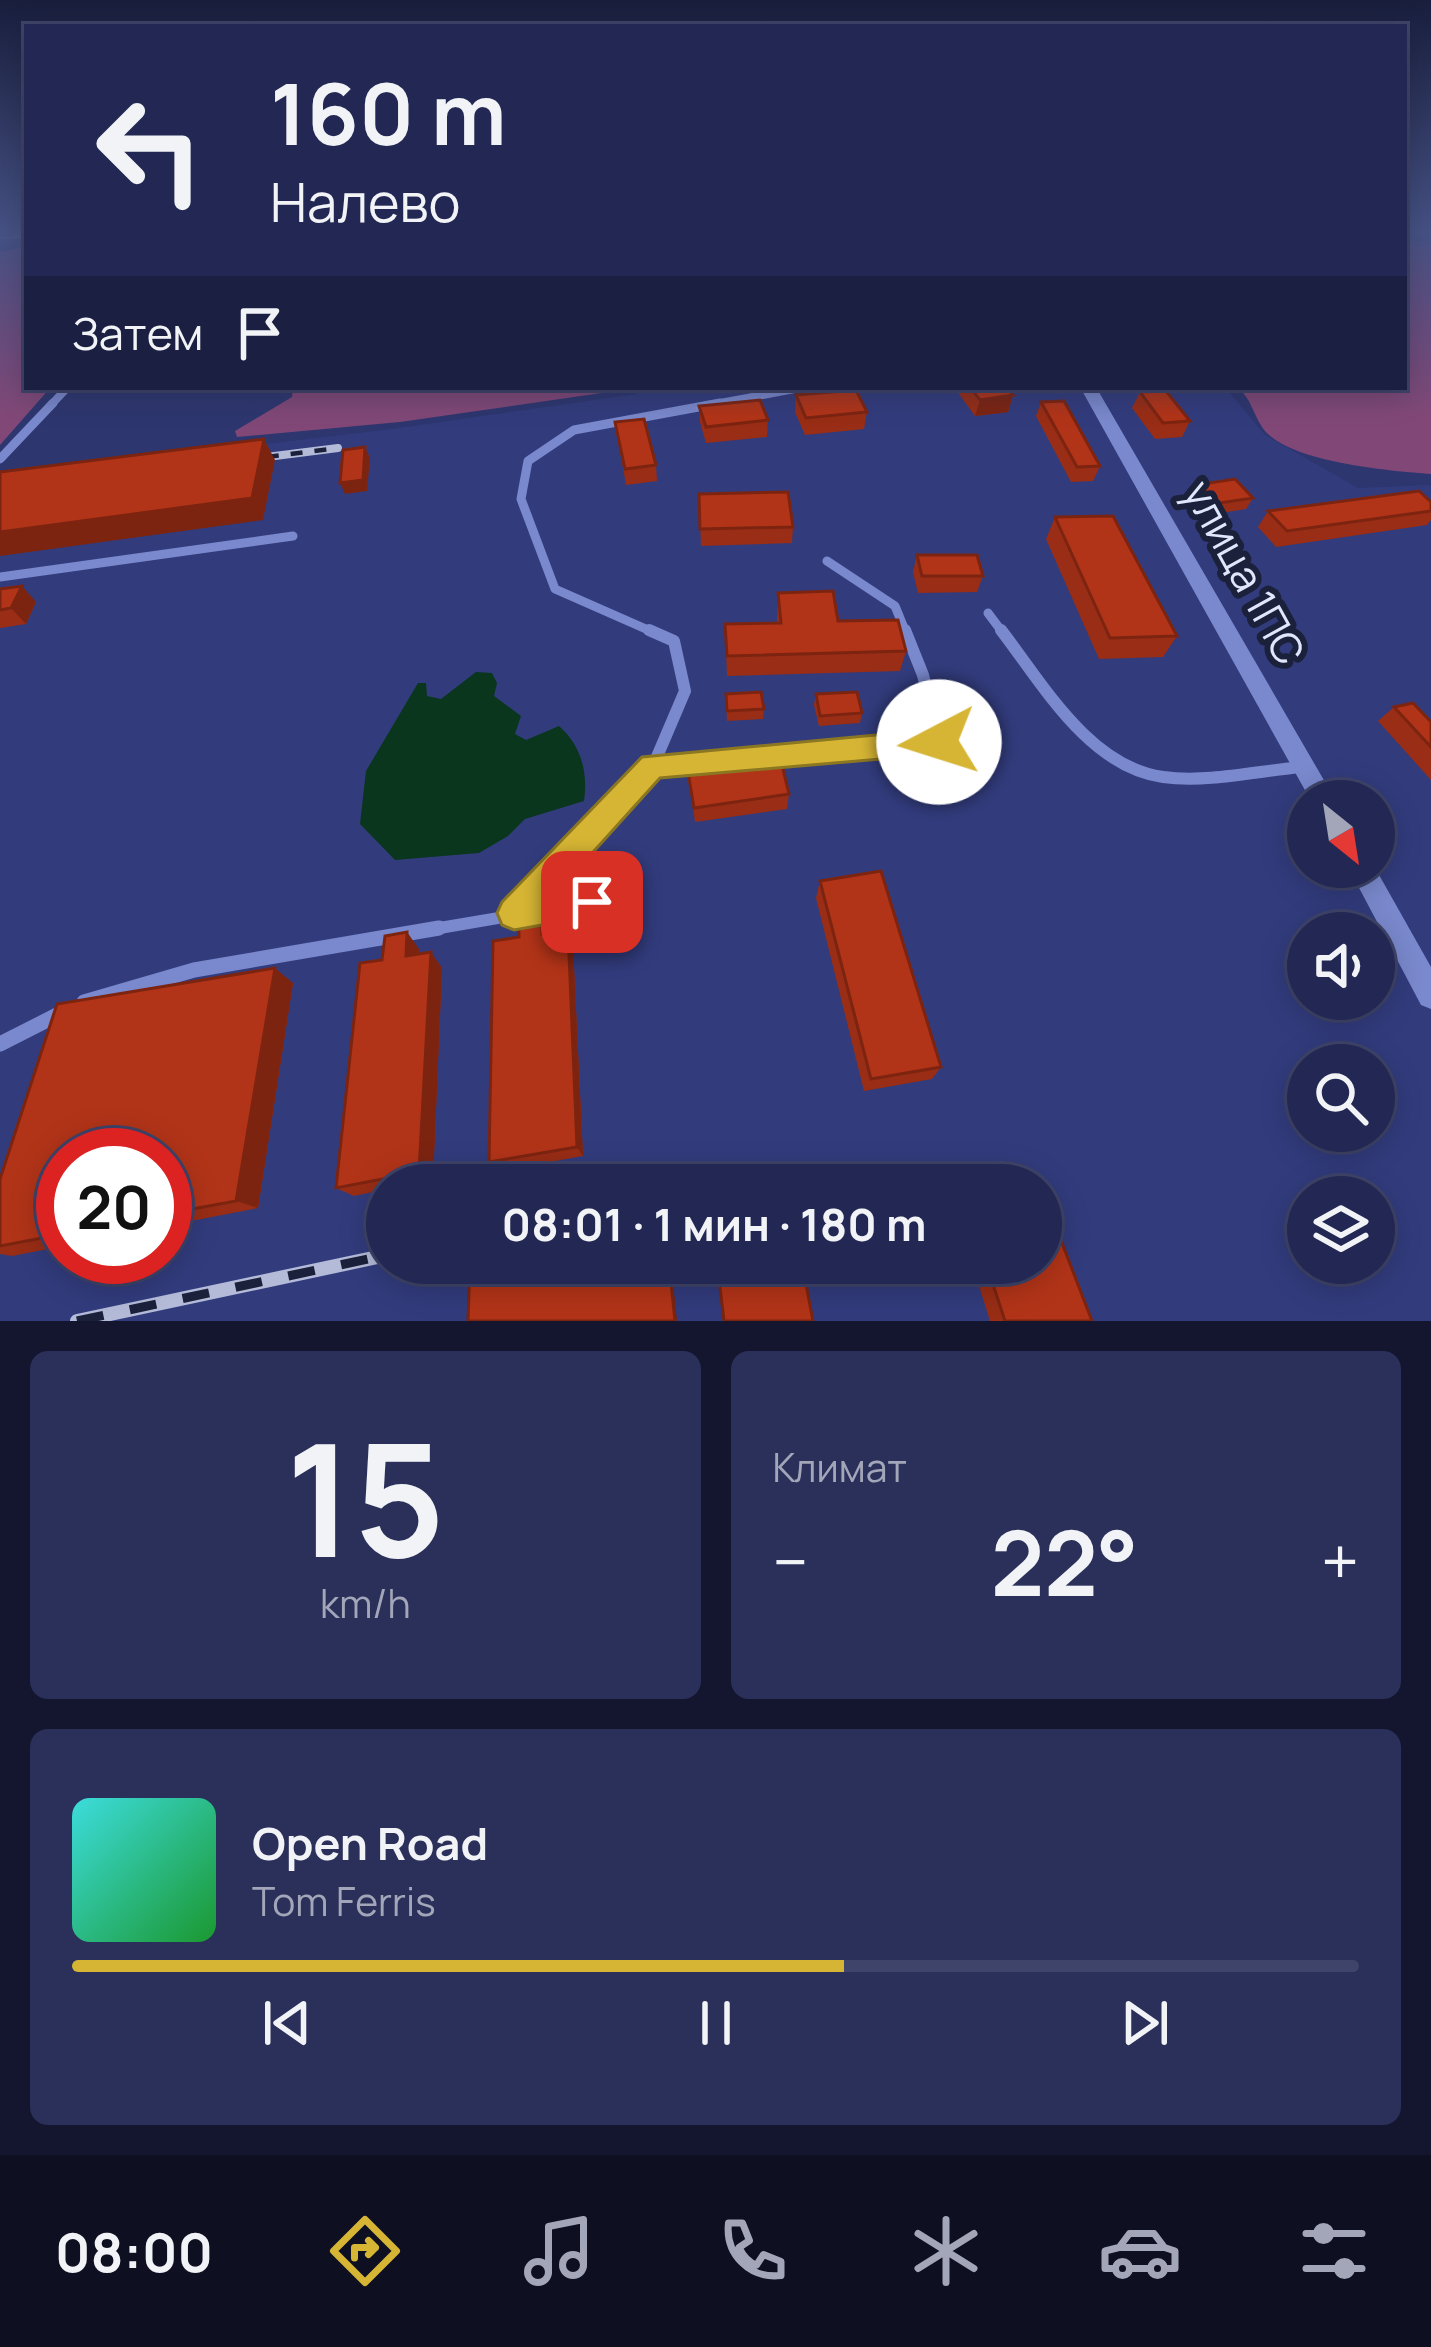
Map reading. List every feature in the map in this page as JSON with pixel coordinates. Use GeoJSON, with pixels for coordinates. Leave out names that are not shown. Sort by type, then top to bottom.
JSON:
{"type":"FeatureCollection","features":[{"type":"Feature","properties":{"kind":"street","name":"улица 1ПС"},"geometry":{"type":"LineString","coordinates":[[1090,390],[1313,780]]}},
{"type":"Feature","properties":{"kind":"street"},"geometry":{"type":"LineString","coordinates":[[1372,888],[1431,995]]}},
{"type":"Feature","properties":{"kind":"lane"},"geometry":{"type":"LineString","coordinates":[[0,459],[65,390]]}},
{"type":"Feature","properties":{"kind":"lane"},"geometry":{"type":"LineString","coordinates":[[514,913],[652,766],[685,691],[674,641],[555,589],[521,499],[528,461],[574,430],[789,390]]}},
{"type":"Feature","properties":{"kind":"lane"},"geometry":{"type":"LineString","coordinates":[[0,577],[293,536]]}},
{"type":"Feature","properties":{"kind":"lane"},"geometry":{"type":"LineString","coordinates":[[652,766],[939,742],[923,675],[895,606],[827,561]]}},
{"type":"Feature","properties":{"kind":"lane"},"geometry":{"type":"LineString","coordinates":[[988,613],[1093,742],[1122,766],[1161,777],[1306,767]]}},
{"type":"Feature","properties":{"kind":"lane"},"geometry":{"type":"LineString","coordinates":[[0,1044],[110,992],[194,970],[592,902]]}},
{"type":"Feature","properties":{"kind":"shaded area"},"geometry":{"type":"Polygon","coordinates":[[[0,293],[24,293],[24,390],[48,390],[0,445],[0,293]]]}},
{"type":"Feature","properties":{"kind":"shaded area"},"geometry":{"type":"Polygon","coordinates":[[[1407,293],[1431,293],[1431,474],[1346,464],[1301,452],[1263,429],[1240,390],[1407,390],[1407,293]]]}},
{"type":"Feature","properties":{"kind":"shaded area"},"geometry":{"type":"Polygon","coordinates":[[[293,390],[622,390],[400,422],[237,437],[235,431],[292,397],[293,390]]]}},
{"type":"Feature","properties":{"kind":"shaded area"},"geometry":{"type":"Polygon","coordinates":[[[642,390],[1228,390],[1265,435],[1358,488],[1431,485],[1431,1321],[0,1321],[0,476],[392,429],[642,390]]]}},
{"type":"Feature","properties":{"kind":"shaded area"},"geometry":{"type":"Polygon","coordinates":[[[476,672],[492,673],[497,683],[494,696],[521,716],[515,734],[526,740],[559,726],[567,734],[582,761],[584,801],[525,819],[479,853],[395,860],[360,824],[366,771],[418,683],[426,683],[427,696],[441,699],[476,672]]]}},
{"type":"Feature","properties":{"kind":"building"},"geometry":{"type":"Polygon","coordinates":[[[856,390],[867,412],[806,418],[796,395],[856,390]]]}},
{"type":"Feature","properties":{"kind":"building"},"geometry":{"type":"Polygon","coordinates":[[[972,390],[1009,390],[1013,395],[980,400],[972,390]]]}},
{"type":"Feature","properties":{"kind":"building"},"geometry":{"type":"Polygon","coordinates":[[[1166,391],[1190,421],[1163,423],[1140,392],[1166,391]]]}},
{"type":"Feature","properties":{"kind":"building"},"geometry":{"type":"Polygon","coordinates":[[[760,400],[768,420],[706,427],[699,406],[760,400]]]}},
{"type":"Feature","properties":{"kind":"building"},"geometry":{"type":"Polygon","coordinates":[[[1064,401],[1100,466],[1077,467],[1041,402],[1064,401]]]}},
{"type":"Feature","properties":{"kind":"building"},"geometry":{"type":"Polygon","coordinates":[[[644,419],[656,465],[625,469],[615,422],[644,419]]]}},
{"type":"Feature","properties":{"kind":"building"},"geometry":{"type":"Polygon","coordinates":[[[264,439],[252,498],[0,532],[0,472],[264,439]]]}},
{"type":"Feature","properties":{"kind":"building"},"geometry":{"type":"Polygon","coordinates":[[[365,447],[363,480],[340,483],[343,450],[365,447]]]}},
{"type":"Feature","properties":{"kind":"building"},"geometry":{"type":"Polygon","coordinates":[[[1235,479],[1253,498],[1213,504],[1196,485],[1235,479]]]}},
{"type":"Feature","properties":{"kind":"building"},"geometry":{"type":"Polygon","coordinates":[[[1419,491],[1431,502],[1431,511],[1287,531],[1268,511],[1419,491]]]}},
{"type":"Feature","properties":{"kind":"building"},"geometry":{"type":"Polygon","coordinates":[[[788,492],[793,527],[700,529],[699,494],[788,492]]]}},
{"type":"Feature","properties":{"kind":"building"},"geometry":{"type":"Polygon","coordinates":[[[1113,516],[1177,636],[1110,638],[1055,517],[1113,516]]]}},
{"type":"Feature","properties":{"kind":"building"},"geometry":{"type":"Polygon","coordinates":[[[917,555],[977,555],[983,576],[922,576],[917,555]]]}},
{"type":"Feature","properties":{"kind":"building"},"geometry":{"type":"Polygon","coordinates":[[[22,586],[11,608],[0,610],[0,589],[22,586]]]}},
{"type":"Feature","properties":{"kind":"building"},"geometry":{"type":"Polygon","coordinates":[[[833,591],[838,621],[898,620],[906,651],[727,656],[725,624],[781,623],[778,593],[833,591]]]}},
{"type":"Feature","properties":{"kind":"building"},"geometry":{"type":"Polygon","coordinates":[[[761,692],[764,709],[727,711],[726,694],[761,692]]]}},
{"type":"Feature","properties":{"kind":"building"},"geometry":{"type":"Polygon","coordinates":[[[857,692],[862,713],[820,716],[816,694],[857,692]]]}},
{"type":"Feature","properties":{"kind":"building"},"geometry":{"type":"Polygon","coordinates":[[[1413,703],[1431,722],[1431,747],[1394,707],[1413,703]]]}},
{"type":"Feature","properties":{"kind":"building"},"geometry":{"type":"Polygon","coordinates":[[[779,753],[789,794],[694,808],[687,766],[779,753]]]}},
{"type":"Feature","properties":{"kind":"building"},"geometry":{"type":"Polygon","coordinates":[[[881,871],[941,1067],[871,1079],[820,881],[881,871]]]}},
{"type":"Feature","properties":{"kind":"building"},"geometry":{"type":"Polygon","coordinates":[[[542,911],[542,934],[568,930],[577,1147],[489,1162],[493,941],[519,937],[519,915],[542,911]]]}},
{"type":"Feature","properties":{"kind":"building"},"geometry":{"type":"Polygon","coordinates":[[[407,932],[406,956],[431,952],[419,1164],[366,1164],[366,1182],[336,1188],[360,963],[382,960],[385,936],[407,932]]]}},
{"type":"Feature","properties":{"kind":"building"},"geometry":{"type":"Polygon","coordinates":[[[275,968],[236,1201],[192,1209],[192,1128],[36,1128],[36,1239],[0,1246],[0,1179],[57,1004],[275,968]]]}},
{"type":"Feature","properties":{"kind":"building"},"geometry":{"type":"Polygon","coordinates":[[[1062,1243],[1092,1321],[1005,1321],[993,1284],[1062,1284],[1062,1243]]]}},
{"type":"Feature","properties":{"kind":"building"},"geometry":{"type":"Polygon","coordinates":[[[469,1284],[671,1284],[675,1321],[468,1321],[469,1284]]]}},
{"type":"Feature","properties":{"kind":"building"},"geometry":{"type":"Polygon","coordinates":[[[720,1284],[806,1284],[813,1321],[724,1321],[720,1284]]]}},
{"type":"Feature","properties":{"kind":"railway"},"geometry":{"type":"LineString","coordinates":[[243,460],[338,448]]}},
{"type":"Feature","properties":{"kind":"railway"},"geometry":{"type":"LineString","coordinates":[[77,1321],[366,1259]]}},
{"type":"Feature","properties":{"kind":"route"},"geometry":{"type":"LineString","coordinates":[[592,902],[514,913],[652,766],[939,742]]}}]}
